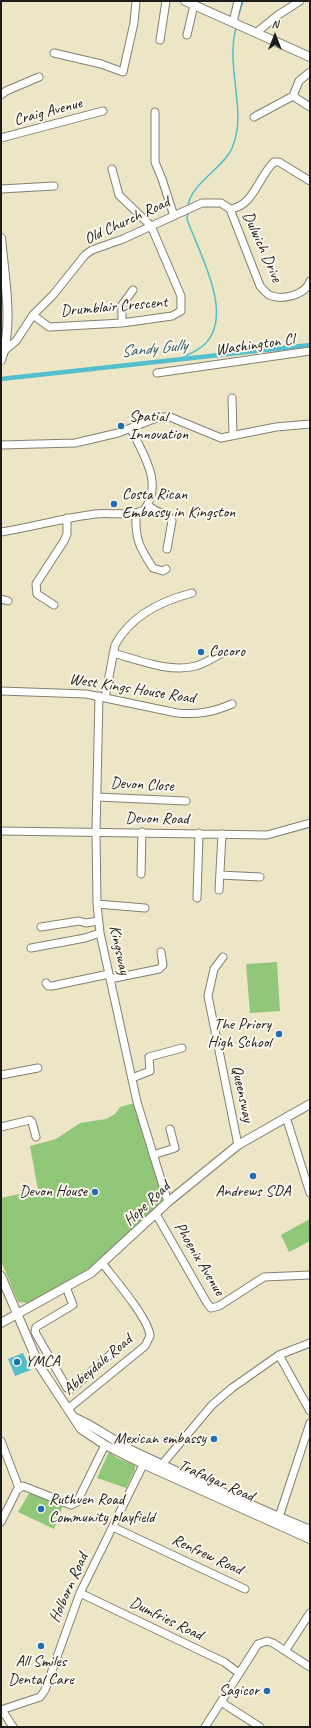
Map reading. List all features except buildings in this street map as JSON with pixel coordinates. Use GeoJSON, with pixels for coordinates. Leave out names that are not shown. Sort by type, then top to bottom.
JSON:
{"type":"FeatureCollection","features":[{"type":"Feature","properties":{"kind":"main road"},"geometry":{"type":"LineString","coordinates":[[185,1],[310,57]]}},
{"type":"Feature","properties":{"kind":"main road"},"geometry":{"type":"LineString","coordinates":[[1,238],[4,320],[7,341],[1,360]]}},
{"type":"Feature","properties":{"kind":"main road","name":"Hope Road"},"geometry":{"type":"LineString","coordinates":[[1,1323],[92,1273],[168,1202],[238,1145],[310,1104]]}},
{"type":"Feature","properties":{"kind":"main road","name":"Trafalgar Road"},"geometry":{"type":"LineString","coordinates":[[1,1276],[39,1365],[82,1429],[105,1445],[145,1460]]}},
{"type":"Feature","properties":{"kind":"main road","name":"Trafalgar Road"},"geometry":{"type":"LineString","coordinates":[[75,1418],[86,1422],[145,1460],[310,1539]]}},
{"type":"Feature","properties":{"kind":"main road","name":"Trafalgar Road"},"geometry":{"type":"LineString","coordinates":[[159,1467],[228,1491],[279,1517],[310,1530]]}},
{"type":"Feature","properties":{"kind":"street"},"geometry":{"type":"LineString","coordinates":[[54,53],[101,64],[123,72],[134,23],[136,1]]}},
{"type":"Feature","properties":{"kind":"street"},"geometry":{"type":"LineString","coordinates":[[160,40],[166,1]]}},
{"type":"Feature","properties":{"kind":"street"},"geometry":{"type":"LineString","coordinates":[[233,22],[238,1]]}},
{"type":"Feature","properties":{"kind":"street"},"geometry":{"type":"LineString","coordinates":[[257,32],[278,15],[300,1]]}},
{"type":"Feature","properties":{"kind":"street"},"geometry":{"type":"LineString","coordinates":[[187,35],[194,5]]}},
{"type":"Feature","properties":{"kind":"street"},"geometry":{"type":"LineString","coordinates":[[254,117],[293,96],[299,81],[310,72]]}},
{"type":"Feature","properties":{"kind":"street"},"geometry":{"type":"LineString","coordinates":[[1,95],[40,77]]}},
{"type":"Feature","properties":{"kind":"street"},"geometry":{"type":"LineString","coordinates":[[293,96],[310,107]]}},
{"type":"Feature","properties":{"kind":"street","name":"Craig Avenue"},"geometry":{"type":"LineString","coordinates":[[1,138],[103,111]]}},
{"type":"Feature","properties":{"kind":"street"},"geometry":{"type":"LineString","coordinates":[[155,112],[155,162],[174,216]]}},
{"type":"Feature","properties":{"kind":"street"},"geometry":{"type":"LineString","coordinates":[[230,209],[239,207],[249,200],[274,162],[279,162],[310,181]]}},
{"type":"Feature","properties":{"kind":"street"},"geometry":{"type":"LineString","coordinates":[[112,168],[119,195],[151,226]]}},
{"type":"Feature","properties":{"kind":"street"},"geometry":{"type":"LineString","coordinates":[[1,189],[54,186]]}},
{"type":"Feature","properties":{"kind":"street","name":"Old Church Road"},"geometry":{"type":"LineString","coordinates":[[5,350],[16,341],[33,315],[89,253],[101,246],[123,239],[202,203],[214,202],[230,209]]}},
{"type":"Feature","properties":{"kind":"street","name":"Dulwich Drive"},"geometry":{"type":"LineString","coordinates":[[230,209],[260,286],[268,295],[282,297],[299,294],[307,288],[310,281]]}},
{"type":"Feature","properties":{"kind":"street","name":"Drumblair Crescent"},"geometry":{"type":"LineString","coordinates":[[33,315],[49,327],[122,323],[172,316],[182,311],[181,296],[151,226]]}},
{"type":"Feature","properties":{"kind":"street"},"geometry":{"type":"LineString","coordinates":[[122,323],[122,305],[133,290]]}},
{"type":"Feature","properties":{"kind":"street","name":"Washington Cl"},"geometry":{"type":"LineString","coordinates":[[157,373],[310,351]]}},
{"type":"Feature","properties":{"kind":"street"},"geometry":{"type":"LineString","coordinates":[[232,398],[233,436]]}},
{"type":"Feature","properties":{"kind":"street"},"geometry":{"type":"LineString","coordinates":[[1,445],[69,444],[131,429],[159,417],[170,417],[216,438],[226,438],[276,427],[310,424]]}},
{"type":"Feature","properties":{"kind":"street"},"geometry":{"type":"LineString","coordinates":[[1,532],[22,529],[67,518],[97,514],[136,513],[144,510],[148,505],[152,489],[152,480],[131,429]]}},
{"type":"Feature","properties":{"kind":"street"},"geometry":{"type":"LineString","coordinates":[[148,505],[154,511],[169,516],[172,521],[167,549]]}},
{"type":"Feature","properties":{"kind":"street"},"geometry":{"type":"LineString","coordinates":[[136,513],[137,541],[144,555],[153,568],[163,571],[166,569]]}},
{"type":"Feature","properties":{"kind":"street"},"geometry":{"type":"LineString","coordinates":[[54,605],[37,594],[36,584],[64,541],[67,534],[67,518]]}},
{"type":"Feature","properties":{"kind":"street","name":"Kingsway"},"geometry":{"type":"LineString","coordinates":[[168,1202],[137,1102],[100,933],[97,904],[97,797],[102,697],[118,639],[146,610],[192,593]]}},
{"type":"Feature","properties":{"kind":"street"},"geometry":{"type":"LineString","coordinates":[[113,653],[159,666],[176,667],[196,666],[222,653]]}},
{"type":"Feature","properties":{"kind":"street","name":"West Kings House Road"},"geometry":{"type":"LineString","coordinates":[[1,691],[79,693],[177,713],[191,714],[207,713],[232,704]]}},
{"type":"Feature","properties":{"kind":"street","name":"Devon Close"},"geometry":{"type":"LineString","coordinates":[[97,797],[186,801]]}},
{"type":"Feature","properties":{"kind":"street","name":"Devon Road"},"geometry":{"type":"LineString","coordinates":[[1,831],[267,835],[310,823]]}},
{"type":"Feature","properties":{"kind":"street"},"geometry":{"type":"LineString","coordinates":[[142,832],[142,874]]}},
{"type":"Feature","properties":{"kind":"street"},"geometry":{"type":"LineString","coordinates":[[197,898],[199,834]]}},
{"type":"Feature","properties":{"kind":"street"},"geometry":{"type":"LineString","coordinates":[[219,890],[222,834]]}},
{"type":"Feature","properties":{"kind":"street"},"geometry":{"type":"LineString","coordinates":[[220,875],[260,876]]}},
{"type":"Feature","properties":{"kind":"street"},"geometry":{"type":"LineString","coordinates":[[97,904],[145,908]]}},
{"type":"Feature","properties":{"kind":"street"},"geometry":{"type":"LineString","coordinates":[[41,927],[79,921],[86,923],[98,921]]}},
{"type":"Feature","properties":{"kind":"street"},"geometry":{"type":"LineString","coordinates":[[86,923],[88,936]]}},
{"type":"Feature","properties":{"kind":"street"},"geometry":{"type":"LineString","coordinates":[[31,948],[85,938],[100,933]]}},
{"type":"Feature","properties":{"kind":"street"},"geometry":{"type":"LineString","coordinates":[[46,983],[48,986],[52,986],[159,969],[163,965],[162,952]]}},
{"type":"Feature","properties":{"kind":"street","name":"Queensway"},"geometry":{"type":"LineString","coordinates":[[223,957],[214,969],[208,996],[238,1145]]}},
{"type":"Feature","properties":{"kind":"street"},"geometry":{"type":"LineString","coordinates":[[132,1078],[150,1072],[149,1057],[182,1048]]}},
{"type":"Feature","properties":{"kind":"street"},"geometry":{"type":"LineString","coordinates":[[1,1075],[38,1068]]}},
{"type":"Feature","properties":{"kind":"street"},"geometry":{"type":"LineString","coordinates":[[286,1117],[310,1193]]}},
{"type":"Feature","properties":{"kind":"street"},"geometry":{"type":"LineString","coordinates":[[1,1127],[30,1120],[32,1122],[36,1137]]}},
{"type":"Feature","properties":{"kind":"street"},"geometry":{"type":"LineString","coordinates":[[153,1155],[175,1148],[170,1129]]}},
{"type":"Feature","properties":{"kind":"street","name":"Phoenix Avenue"},"geometry":{"type":"LineString","coordinates":[[156,1214],[206,1303],[211,1308],[219,1306],[264,1277],[310,1275]]}},
{"type":"Feature","properties":{"kind":"street","name":"Abbeydale Road"},"geometry":{"type":"LineString","coordinates":[[69,1408],[145,1346],[150,1336],[148,1327],[137,1309],[103,1264]]}},
{"type":"Feature","properties":{"kind":"street"},"geometry":{"type":"LineString","coordinates":[[66,1287],[73,1305],[36,1327],[35,1332],[67,1388],[72,1389],[112,1353]]}},
{"type":"Feature","properties":{"kind":"street"},"geometry":{"type":"LineString","coordinates":[[159,1467],[212,1405],[232,1388],[279,1355],[310,1343]]}},
{"type":"Feature","properties":{"kind":"street"},"geometry":{"type":"LineString","coordinates":[[279,1355],[310,1411]]}},
{"type":"Feature","properties":{"kind":"street"},"geometry":{"type":"LineString","coordinates":[[279,1517],[304,1430],[310,1423]]}},
{"type":"Feature","properties":{"kind":"street"},"geometry":{"type":"LineString","coordinates":[[1,1441],[19,1488],[1,1522]]}},
{"type":"Feature","properties":{"kind":"street"},"geometry":{"type":"LineString","coordinates":[[19,1488],[27,1487],[67,1503],[74,1504],[79,1499],[105,1445]]}},
{"type":"Feature","properties":{"kind":"street","name":"Holborn Road"},"geometry":{"type":"LineString","coordinates":[[2,1710],[40,1697],[44,1690],[80,1593],[145,1460]]}},
{"type":"Feature","properties":{"kind":"street","name":"Renfrew Road"},"geometry":{"type":"LineString","coordinates":[[113,1527],[245,1589]]}},
{"type":"Feature","properties":{"kind":"street","name":"Dumfries Road"},"geometry":{"type":"LineString","coordinates":[[80,1593],[224,1662],[239,1673]]}},
{"type":"Feature","properties":{"kind":"street"},"geometry":{"type":"LineString","coordinates":[[285,1652],[310,1613]]}},
{"type":"Feature","properties":{"kind":"street"},"geometry":{"type":"LineString","coordinates":[[205,1727],[258,1644],[262,1642],[273,1643],[310,1667]]}},
{"type":"Feature","properties":{"kind":"street"},"geometry":{"type":"LineString","coordinates":[[221,1702],[260,1727]]}},
{"type":"Feature","properties":{"kind":"street"},"geometry":{"type":"LineString","coordinates":[[2,1710],[13,1727]]}},
{"type":"Feature","properties":{"kind":"green space"},"geometry":{"type":"Polygon","coordinates":[[[277,962],[280,1011],[250,1013],[246,964],[277,962]]]}},
{"type":"Feature","properties":{"kind":"green space"},"geometry":{"type":"Polygon","coordinates":[[[135,1103],[165,1200],[94,1266],[29,1303],[18,1302],[1,1261],[1,1198],[38,1190],[30,1146],[56,1139],[80,1123],[106,1119],[115,1114],[120,1107],[135,1103]]]}},
{"type":"Feature","properties":{"kind":"green space"},"geometry":{"type":"Polygon","coordinates":[[[310,1219],[310,1241],[289,1252],[281,1235],[310,1219]]]}},
{"type":"Feature","properties":{"kind":"green space"},"geometry":{"type":"Polygon","coordinates":[[[109,1452],[117,1458],[135,1465],[135,1470],[126,1488],[97,1478],[109,1452]]]}},
{"type":"Feature","properties":{"kind":"green space","name":"Ruthven Road Community playfield"},"geometry":{"type":"Polygon","coordinates":[[[30,1492],[63,1506],[54,1529],[18,1512],[30,1492]]]}},
{"type":"Feature","properties":{"kind":"water"},"geometry":{"type":"Polygon","coordinates":[[[23,1353],[31,1370],[15,1376],[8,1359],[23,1353]]]}},
{"type":"Feature","properties":{"kind":"waterway"},"geometry":{"type":"LineString","coordinates":[[237,20],[243,1]]}},
{"type":"Feature","properties":{"kind":"waterway"},"geometry":{"type":"LineString","coordinates":[[188,208],[190,200],[200,184],[222,163],[228,155],[232,148],[236,134],[238,120],[233,58],[233,43],[236,28]]}},
{"type":"Feature","properties":{"kind":"waterway"},"geometry":{"type":"LineString","coordinates":[[176,361],[205,344],[213,331],[216,316],[215,300],[211,282],[187,219],[188,212]]}},
{"type":"Feature","properties":{"kind":"waterway","name":"Sandy Gully"},"geometry":{"type":"LineString","coordinates":[[1,379],[310,345]]}},
{"type":"Feature","properties":{"kind":"place","name":"Spatial Innovation"},"geometry":{"type":"Point","coordinates":[121,426]}},
{"type":"Feature","properties":{"kind":"place","name":"Costa Rican Embassy in Kingston"},"geometry":{"type":"Point","coordinates":[114,504]}},
{"type":"Feature","properties":{"kind":"place","name":"Cocoro"},"geometry":{"type":"Point","coordinates":[201,652]}},
{"type":"Feature","properties":{"kind":"place","name":"The Priory High School"},"geometry":{"type":"Point","coordinates":[279,1034]}},
{"type":"Feature","properties":{"kind":"place","name":"Andrews SDA"},"geometry":{"type":"Point","coordinates":[253,1176]}},
{"type":"Feature","properties":{"kind":"place","name":"Devon House"},"geometry":{"type":"Point","coordinates":[95,1192]}},
{"type":"Feature","properties":{"kind":"place","name":"YMCA"},"geometry":{"type":"Point","coordinates":[17,1362]}},
{"type":"Feature","properties":{"kind":"place","name":"Mexican embassy"},"geometry":{"type":"Point","coordinates":[214,1439]}},
{"type":"Feature","properties":{"kind":"place","name":"Ruthven Road Community playfield"},"geometry":{"type":"Point","coordinates":[41,1509]}},
{"type":"Feature","properties":{"kind":"place","name":"All Smiles Dental Care"},"geometry":{"type":"Point","coordinates":[41,1646]}},
{"type":"Feature","properties":{"kind":"place","name":"Sagicor"},"geometry":{"type":"Point","coordinates":[267,1691]}}]}
